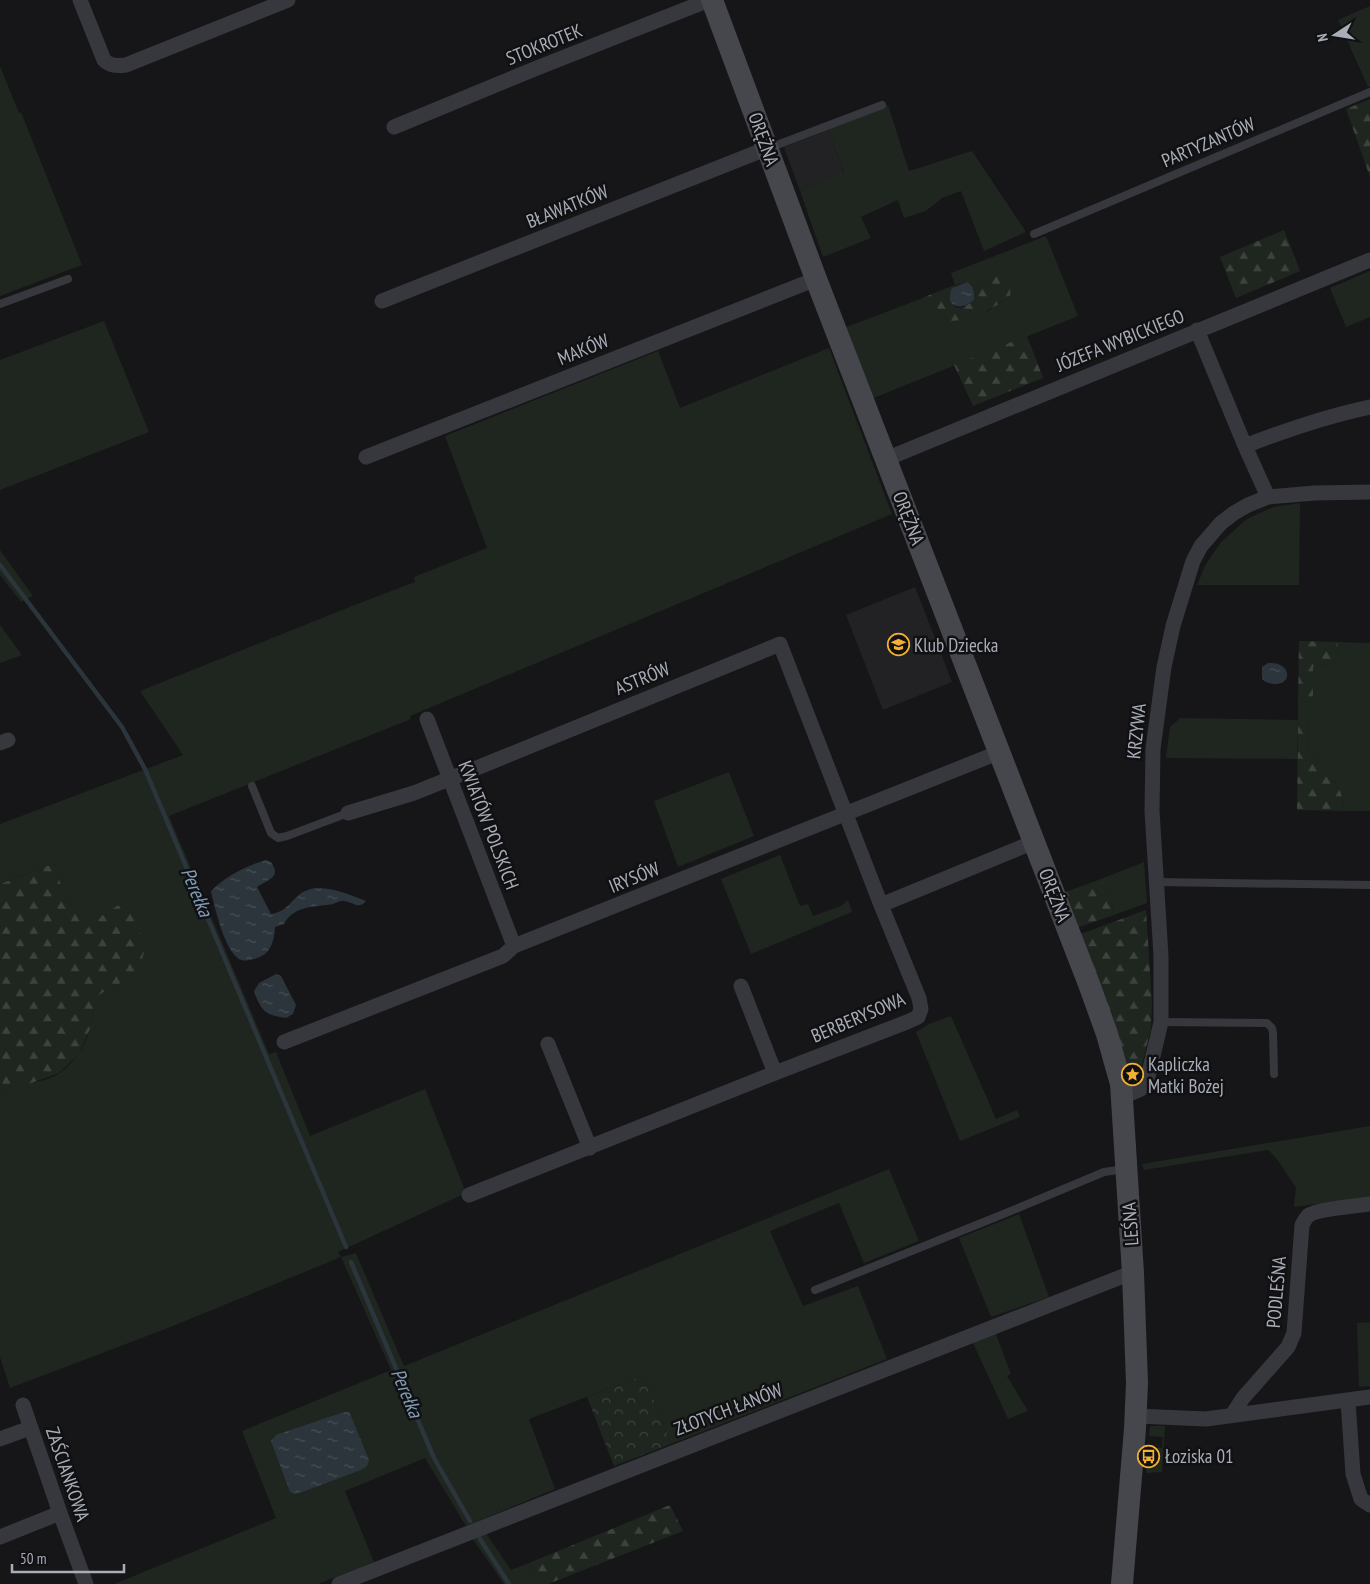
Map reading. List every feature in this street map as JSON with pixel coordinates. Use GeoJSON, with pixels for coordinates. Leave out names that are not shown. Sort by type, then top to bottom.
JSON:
{"type":"FeatureCollection","features":[{"type":"Feature","properties":{"kind":"street"},"geometry":{"type":"LineString","coordinates":[[80,0],[104,60],[114,66],[126,65],[288,0]]}},
{"type":"Feature","properties":{"kind":"street","name":"STOKROTEK"},"geometry":{"type":"LineString","coordinates":[[394,127],[711,0]]}},
{"type":"Feature","properties":{"kind":"street","name":"ORĘŻNA"},"geometry":{"type":"LineString","coordinates":[[711,0],[816,279],[1000,752],[1107,1034]]}},
{"type":"Feature","properties":{"kind":"street","name":"BŁAWATKÓW"},"geometry":{"type":"LineString","coordinates":[[382,301],[768,148]]}},
{"type":"Feature","properties":{"kind":"street","name":"JÓZEFA WYBICKIEGO"},"geometry":{"type":"LineString","coordinates":[[886,459],[1370,260]]}},
{"type":"Feature","properties":{"kind":"street","name":"MAKÓW"},"geometry":{"type":"LineString","coordinates":[[366,457],[816,279]]}},
{"type":"Feature","properties":{"kind":"street"},"geometry":{"type":"LineString","coordinates":[[1197,330],[1258,478],[1268,497]]}},
{"type":"Feature","properties":{"kind":"street"},"geometry":{"type":"LineString","coordinates":[[1245,446],[1313,421],[1370,407]]}},
{"type":"Feature","properties":{"kind":"street","name":"KRZYWA"},"geometry":{"type":"LineString","coordinates":[[1122,1094],[1141,1089],[1148,1081],[1161,1022],[1162,980],[1152,812],[1153,749],[1164,667],[1173,626],[1188,574],[1204,542],[1221,523],[1248,505],[1268,497],[1315,493],[1370,492]]}},
{"type":"Feature","properties":{"kind":"street","name":"ASTRÓW"},"geometry":{"type":"LineString","coordinates":[[348,813],[414,792],[450,778],[780,644],[846,813]]}},
{"type":"Feature","properties":{"kind":"street","name":"KWIATÓW POLSKICH"},"geometry":{"type":"LineString","coordinates":[[427,719],[514,946]]}},
{"type":"Feature","properties":{"kind":"street","name":"IRYSÓW"},"geometry":{"type":"LineString","coordinates":[[284,1042],[502,956],[514,946],[1000,752]]}},
{"type":"Feature","properties":{"kind":"street"},"geometry":{"type":"LineString","coordinates":[[846,813],[881,905],[1034,842]]}},
{"type":"Feature","properties":{"kind":"street","name":"BERBERYSOWA"},"geometry":{"type":"LineString","coordinates":[[469,1195],[918,1017],[922,1009],[919,998],[881,905]]}},
{"type":"Feature","properties":{"kind":"street"},"geometry":{"type":"LineString","coordinates":[[741,986],[775,1073]]}},
{"type":"Feature","properties":{"kind":"street","name":"LEŚNA"},"geometry":{"type":"LineString","coordinates":[[1107,1034],[1122,1094],[1137,1365],[1136,1416],[1122,1584]]}},
{"type":"Feature","properties":{"kind":"street"},"geometry":{"type":"LineString","coordinates":[[548,1044],[590,1148]]}},
{"type":"Feature","properties":{"kind":"street","name":"PODLEŚNA"},"geometry":{"type":"LineString","coordinates":[[1232,1415],[1243,1398],[1288,1348],[1292,1340],[1302,1225],[1305,1219],[1309,1214],[1320,1211],[1370,1204]]}},
{"type":"Feature","properties":{"kind":"street","name":"ZŁOTYCH ŁANÓW"},"geometry":{"type":"LineString","coordinates":[[339,1584],[1133,1273]]}},
{"type":"Feature","properties":{"kind":"street"},"geometry":{"type":"LineString","coordinates":[[1136,1416],[1206,1419],[1370,1398]]}},
{"type":"Feature","properties":{"kind":"street"},"geometry":{"type":"LineString","coordinates":[[1348,1401],[1353,1474],[1361,1499],[1370,1505]]}},
{"type":"Feature","properties":{"kind":"street","name":"ZAŚCIANKOWA"},"geometry":{"type":"LineString","coordinates":[[22,1405],[86,1584]]}},
{"type":"Feature","properties":{"kind":"street"},"geometry":{"type":"LineString","coordinates":[[0,1439],[30,1428]]}},
{"type":"Feature","properties":{"kind":"street"},"geometry":{"type":"LineString","coordinates":[[0,1537],[60,1513]]}},
{"type":"Feature","properties":{"kind":"lane","name":"PARTYZANTÓW"},"geometry":{"type":"LineString","coordinates":[[1034,234],[1370,92]]}},
{"type":"Feature","properties":{"kind":"lane"},"geometry":{"type":"LineString","coordinates":[[768,148],[882,105]]}},
{"type":"Feature","properties":{"kind":"lane"},"geometry":{"type":"LineString","coordinates":[[0,304],[68,279]]}},
{"type":"Feature","properties":{"kind":"lane"},"geometry":{"type":"LineString","coordinates":[[252,786],[271,834],[278,838],[348,813]]}},
{"type":"Feature","properties":{"kind":"lane"},"geometry":{"type":"LineString","coordinates":[[1156,882],[1370,885]]}},
{"type":"Feature","properties":{"kind":"lane"},"geometry":{"type":"LineString","coordinates":[[1161,1022],[1267,1023],[1272,1028],[1273,1033],[1274,1074]]}},
{"type":"Feature","properties":{"kind":"lane"},"geometry":{"type":"LineString","coordinates":[[815,1290],[1104,1172],[1126,1169]]}},
{"type":"Feature","properties":{"kind":"shaded area"},"geometry":{"type":"Polygon","coordinates":[[[828,130],[844,173],[800,191],[784,147],[828,130]]]}},
{"type":"Feature","properties":{"kind":"shaded area","name":"Klub Dziecka"},"geometry":{"type":"Polygon","coordinates":[[[915,587],[952,682],[883,710],[846,615],[915,587]]]}},
{"type":"Feature","properties":{"kind":"green space"},"geometry":{"type":"Polygon","coordinates":[[[1370,6],[1370,87],[1368,87],[1338,20],[1370,6]]]}},
{"type":"Feature","properties":{"kind":"green space"},"geometry":{"type":"Polygon","coordinates":[[[0,66],[19,113],[21,112],[82,265],[0,296],[0,66]]]}},
{"type":"Feature","properties":{"kind":"green space"},"geometry":{"type":"Polygon","coordinates":[[[1370,99],[1370,177],[1346,109],[1370,99]]]}},
{"type":"Feature","properties":{"kind":"green space"},"geometry":{"type":"Polygon","coordinates":[[[888,105],[909,171],[972,151],[1026,232],[984,251],[961,191],[942,198],[926,211],[904,218],[898,200],[861,217],[871,238],[823,257],[800,191],[844,172],[828,130],[888,105]]]}},
{"type":"Feature","properties":{"kind":"green space"},"geometry":{"type":"Polygon","coordinates":[[[1284,230],[1300,271],[1236,298],[1220,257],[1284,230]]]}},
{"type":"Feature","properties":{"kind":"green space"},"geometry":{"type":"Polygon","coordinates":[[[1046,236],[1078,316],[871,399],[844,328],[920,299],[940,318],[988,311],[1010,296],[997,276],[974,290],[971,284],[967,282],[958,284],[953,288],[951,294],[952,303],[946,300],[939,291],[955,285],[951,273],[1046,236]]]}},
{"type":"Feature","properties":{"kind":"green space"},"geometry":{"type":"Polygon","coordinates":[[[1370,271],[1370,317],[1346,327],[1330,288],[1370,271]]]}},
{"type":"Feature","properties":{"kind":"green space"},"geometry":{"type":"Polygon","coordinates":[[[997,276],[1006,278],[1011,285],[1010,296],[987,311],[967,319],[948,320],[940,318],[920,299],[939,291],[954,306],[959,308],[974,300],[974,290],[997,276]]]}},
{"type":"Feature","properties":{"kind":"green space"},"geometry":{"type":"Polygon","coordinates":[[[104,321],[149,432],[0,490],[0,360],[104,321]]]}},
{"type":"Feature","properties":{"kind":"green space"},"geometry":{"type":"Polygon","coordinates":[[[1027,336],[1043,378],[973,406],[954,365],[1027,336]]]}},
{"type":"Feature","properties":{"kind":"green space"},"geometry":{"type":"Polygon","coordinates":[[[829,348],[892,514],[410,716],[411,719],[169,816],[269,1054],[276,1052],[310,1136],[425,1089],[466,1193],[338,1252],[341,1257],[168,1328],[10,1388],[0,1357],[0,1089],[47,1079],[66,1068],[80,1051],[87,1038],[97,998],[107,988],[123,983],[105,914],[95,920],[82,921],[72,908],[65,894],[55,863],[0,884],[0,824],[183,755],[140,691],[415,582],[414,577],[487,548],[445,436],[658,351],[680,408],[829,348]]]}},
{"type":"Feature","properties":{"kind":"green space"},"geometry":{"type":"Polygon","coordinates":[[[1300,503],[1299,585],[1197,585],[1206,564],[1221,542],[1247,519],[1273,507],[1300,503]]]}},
{"type":"Feature","properties":{"kind":"green space"},"geometry":{"type":"Polygon","coordinates":[[[0,550],[33,596],[21,602],[0,575],[0,550]]]}},
{"type":"Feature","properties":{"kind":"green space"},"geometry":{"type":"Polygon","coordinates":[[[0,625],[22,655],[0,663],[0,625]]]}},
{"type":"Feature","properties":{"kind":"green space"},"geometry":{"type":"Polygon","coordinates":[[[1299,641],[1338,642],[1334,663],[1313,667],[1313,695],[1310,702],[1298,701],[1299,641]]]}},
{"type":"Feature","properties":{"kind":"green space"},"geometry":{"type":"Polygon","coordinates":[[[1338,642],[1370,643],[1370,811],[1344,811],[1341,792],[1331,780],[1320,772],[1319,754],[1308,753],[1307,720],[1298,720],[1298,701],[1310,702],[1313,695],[1313,667],[1334,663],[1338,642]]]}},
{"type":"Feature","properties":{"kind":"green space"},"geometry":{"type":"Polygon","coordinates":[[[1180,718],[1298,720],[1297,759],[1166,758],[1170,727],[1180,718]]]}},
{"type":"Feature","properties":{"kind":"green space"},"geometry":{"type":"Polygon","coordinates":[[[1298,720],[1307,720],[1308,753],[1319,754],[1321,772],[1339,788],[1344,811],[1297,810],[1298,720]]]}},
{"type":"Feature","properties":{"kind":"green space"},"geometry":{"type":"Polygon","coordinates":[[[729,772],[754,836],[678,867],[654,801],[729,772]]]}},
{"type":"Feature","properties":{"kind":"green space"},"geometry":{"type":"Polygon","coordinates":[[[780,855],[800,906],[808,904],[813,916],[841,906],[848,900],[852,912],[751,954],[721,879],[780,855]]]}},
{"type":"Feature","properties":{"kind":"green space"},"geometry":{"type":"Polygon","coordinates":[[[1144,862],[1147,903],[1111,916],[1113,906],[1101,879],[1144,862]]]}},
{"type":"Feature","properties":{"kind":"green space"},"geometry":{"type":"Polygon","coordinates":[[[55,863],[65,894],[82,920],[95,920],[117,906],[129,906],[145,948],[141,964],[133,976],[99,995],[93,1010],[91,1027],[78,1055],[59,1073],[26,1085],[0,1089],[0,884],[55,863]]]}},
{"type":"Feature","properties":{"kind":"green space"},"geometry":{"type":"Polygon","coordinates":[[[1101,879],[1113,906],[1111,916],[1076,928],[1063,893],[1101,879]]]}},
{"type":"Feature","properties":{"kind":"green space"},"geometry":{"type":"Polygon","coordinates":[[[1146,910],[1152,1004],[1151,1028],[1141,1069],[1127,1068],[1107,1002],[1078,935],[1146,910]]]}},
{"type":"Feature","properties":{"kind":"green space"},"geometry":{"type":"Polygon","coordinates":[[[951,1016],[996,1119],[1017,1110],[1020,1117],[960,1141],[916,1032],[929,1024],[951,1016]]]}},
{"type":"Feature","properties":{"kind":"green space"},"geometry":{"type":"Polygon","coordinates":[[[1370,1126],[1370,1197],[1294,1207],[1296,1187],[1276,1158],[1268,1150],[1144,1170],[1142,1164],[1370,1126]]]}},
{"type":"Feature","properties":{"kind":"green space"},"geometry":{"type":"Polygon","coordinates":[[[889,1169],[919,1241],[864,1263],[839,1203],[770,1231],[803,1306],[858,1286],[887,1359],[671,1444],[644,1375],[529,1419],[555,1489],[466,1526],[425,1458],[345,1491],[374,1562],[318,1584],[114,1584],[276,1518],[242,1431],[391,1370],[341,1257],[356,1253],[404,1366],[889,1169]]]}},
{"type":"Feature","properties":{"kind":"green space"},"geometry":{"type":"Polygon","coordinates":[[[1019,1214],[1049,1297],[991,1317],[959,1238],[1019,1214]]]}},
{"type":"Feature","properties":{"kind":"green space"},"geometry":{"type":"Polygon","coordinates":[[[1370,1322],[1370,1386],[1359,1387],[1357,1323],[1370,1322]]]}},
{"type":"Feature","properties":{"kind":"green space"},"geometry":{"type":"Polygon","coordinates":[[[995,1332],[1011,1374],[1007,1376],[1028,1411],[1008,1419],[972,1341],[995,1332]]]}},
{"type":"Feature","properties":{"kind":"green space"},"geometry":{"type":"Polygon","coordinates":[[[644,1375],[671,1444],[614,1466],[587,1397],[644,1375]]]}},
{"type":"Feature","properties":{"kind":"green space"},"geometry":{"type":"Polygon","coordinates":[[[1150,1426],[1165,1426],[1162,1472],[1146,1473],[1148,1448],[1162,1448],[1163,1437],[1149,1436],[1150,1426]]]}},
{"type":"Feature","properties":{"kind":"green space"},"geometry":{"type":"Polygon","coordinates":[[[670,1505],[683,1531],[548,1584],[533,1584],[529,1563],[670,1505]]]}},
{"type":"Feature","properties":{"kind":"green space"},"geometry":{"type":"Polygon","coordinates":[[[485,1532],[511,1570],[529,1563],[533,1584],[504,1584],[472,1538],[485,1532]]]}},
{"type":"Feature","properties":{"kind":"water"},"geometry":{"type":"Polygon","coordinates":[[[967,282],[973,288],[974,300],[964,306],[955,306],[950,300],[952,288],[967,282]]]}},
{"type":"Feature","properties":{"kind":"water"},"geometry":{"type":"Polygon","coordinates":[[[1268,663],[1283,667],[1287,676],[1285,680],[1273,684],[1264,681],[1262,678],[1262,667],[1268,663]]]}},
{"type":"Feature","properties":{"kind":"water"},"geometry":{"type":"Polygon","coordinates":[[[266,860],[271,862],[274,867],[274,875],[257,887],[271,914],[284,909],[299,895],[314,889],[332,890],[366,901],[358,905],[341,901],[299,910],[293,913],[284,924],[275,927],[273,941],[266,953],[250,960],[239,959],[229,947],[225,938],[211,891],[237,872],[266,860]]]}},
{"type":"Feature","properties":{"kind":"water"},"geometry":{"type":"Polygon","coordinates":[[[276,974],[281,976],[296,1005],[293,1014],[286,1018],[265,1011],[254,991],[259,983],[276,974]]]}},
{"type":"Feature","properties":{"kind":"water"},"geometry":{"type":"Polygon","coordinates":[[[344,1412],[349,1412],[351,1416],[369,1460],[367,1466],[302,1492],[294,1494],[290,1492],[271,1441],[276,1435],[344,1412]]]}},
{"type":"Feature","properties":{"kind":"waterway","name":"Perełka"},"geometry":{"type":"LineString","coordinates":[[0,565],[122,727],[145,769],[346,1247]]}},
{"type":"Feature","properties":{"kind":"waterway","name":"Perełka"},"geometry":{"type":"LineString","coordinates":[[351,1262],[434,1458],[470,1521]]}},
{"type":"Feature","properties":{"kind":"waterway","name":"Perełka"},"geometry":{"type":"LineString","coordinates":[[480,1539],[509,1584]]}},
{"type":"Feature","properties":{"kind":"place","name":"Klub Dziecka"},"geometry":{"type":"Point","coordinates":[898,645]}},
{"type":"Feature","properties":{"kind":"place","name":"Kapliczka Matki Bożej"},"geometry":{"type":"Point","coordinates":[1132,1075]}},
{"type":"Feature","properties":{"kind":"place","name":"Łoziska 01"},"geometry":{"type":"Point","coordinates":[1149,1456]}}]}
